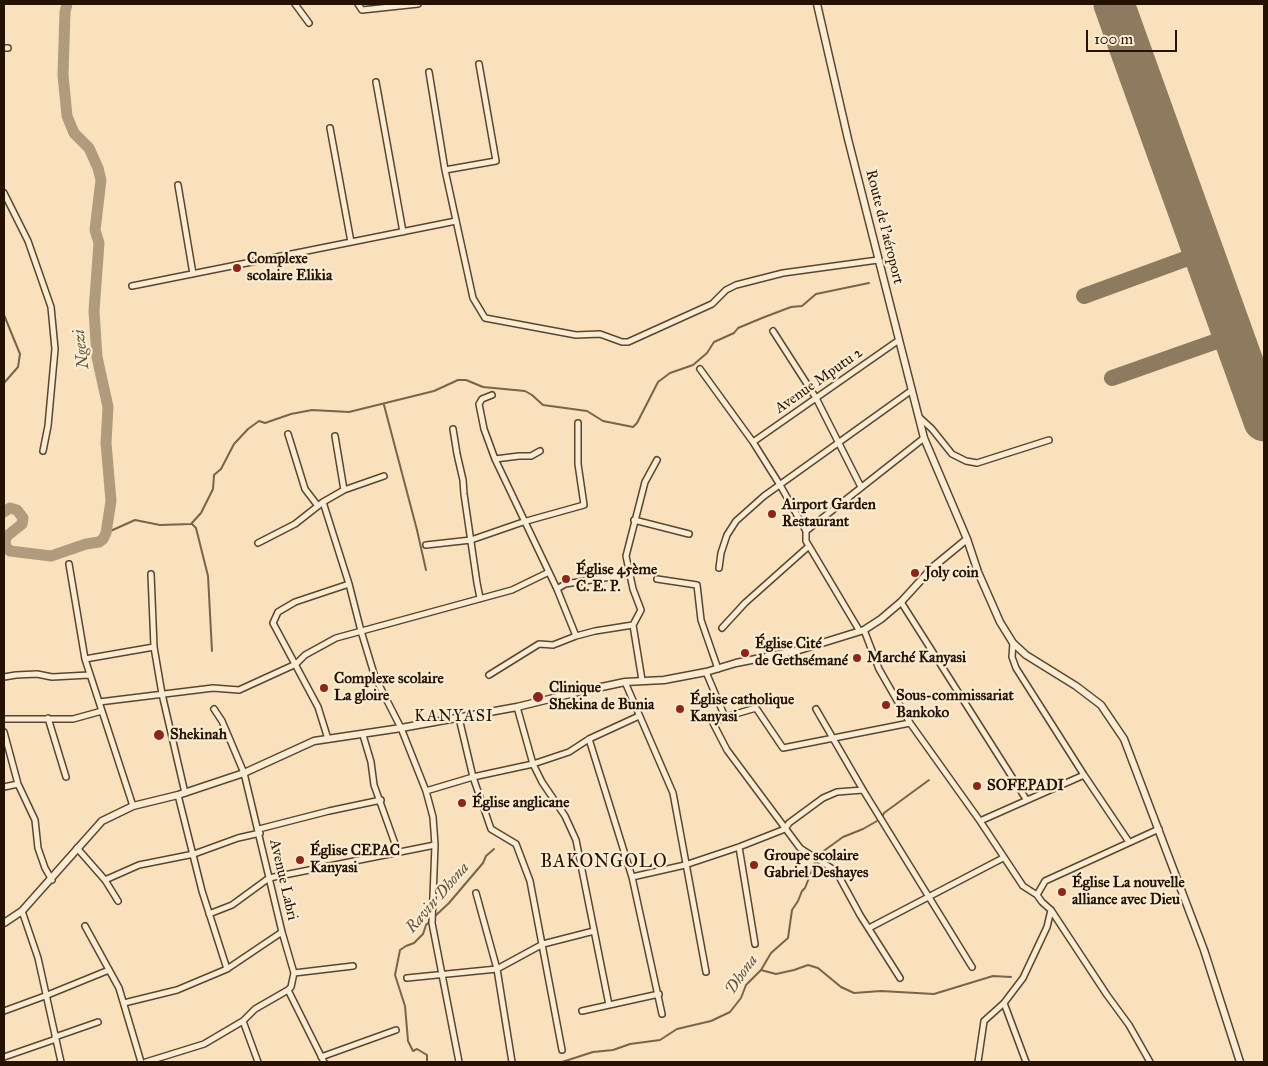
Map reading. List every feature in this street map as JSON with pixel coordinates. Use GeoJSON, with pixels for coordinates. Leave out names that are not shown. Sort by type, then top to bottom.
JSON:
{"type":"FeatureCollection","features":[{"type":"Feature","properties":{"kind":"street"},"geometry":{"type":"LineString","coordinates":[[296,4],[309,23]]}},
{"type":"Feature","properties":{"kind":"street"},"geometry":{"type":"LineString","coordinates":[[358,4],[362,10],[418,4]]}},
{"type":"Feature","properties":{"kind":"street","name":"Route de l'aéroport"},"geometry":{"type":"LineString","coordinates":[[818,4],[848,139],[924,438],[967,538],[978,572],[1000,622],[1014,643],[1026,655],[1076,686],[1101,705],[1124,739],[1204,950],[1240,1062]]}},
{"type":"Feature","properties":{"kind":"street"},"geometry":{"type":"LineString","coordinates":[[445,170],[496,161],[478,64]]}},
{"type":"Feature","properties":{"kind":"street"},"geometry":{"type":"LineString","coordinates":[[429,72],[445,170],[473,298],[485,318],[576,335],[600,334],[622,342],[628,342],[712,304],[726,290],[736,284],[782,273],[878,260]]}},
{"type":"Feature","properties":{"kind":"street"},"geometry":{"type":"LineString","coordinates":[[376,82],[403,232]]}},
{"type":"Feature","properties":{"kind":"street"},"geometry":{"type":"LineString","coordinates":[[330,128],[351,242]]}},
{"type":"Feature","properties":{"kind":"street"},"geometry":{"type":"LineString","coordinates":[[178,185],[194,274]]}},
{"type":"Feature","properties":{"kind":"street"},"geometry":{"type":"LineString","coordinates":[[4,193],[28,241],[51,307],[55,349],[48,426],[43,451]]}},
{"type":"Feature","properties":{"kind":"street"},"geometry":{"type":"LineString","coordinates":[[132,286],[456,221]]}},
{"type":"Feature","properties":{"kind":"street"},"geometry":{"type":"LineString","coordinates":[[772,332],[816,398],[861,487]]}},
{"type":"Feature","properties":{"kind":"street","name":"Avenue Mputu 2"},"geometry":{"type":"LineString","coordinates":[[753,442],[899,340]]}},
{"type":"Feature","properties":{"kind":"street"},"geometry":{"type":"LineString","coordinates":[[700,370],[753,442],[780,485],[806,530],[806,541],[862,630],[879,669],[910,723],[980,821],[1023,886],[1037,895],[1051,910],[1129,1025],[1150,1062]]}},
{"type":"Feature","properties":{"kind":"street"},"geometry":{"type":"LineString","coordinates":[[719,568],[720,553],[727,535],[736,521],[764,496],[912,390]]}},
{"type":"Feature","properties":{"kind":"street"},"geometry":{"type":"LineString","coordinates":[[492,395],[482,399],[479,404],[484,429],[495,459],[523,522],[549,572],[576,636]]}},
{"type":"Feature","properties":{"kind":"street"},"geometry":{"type":"LineString","coordinates":[[919,417],[932,429],[952,454],[966,461],[977,462],[1049,440]]}},
{"type":"Feature","properties":{"kind":"street"},"geometry":{"type":"LineString","coordinates":[[426,545],[471,540],[523,522],[584,505],[578,464],[578,423]]}},
{"type":"Feature","properties":{"kind":"street"},"geometry":{"type":"LineString","coordinates":[[453,429],[456,454],[463,480],[476,584],[480,598]]}},
{"type":"Feature","properties":{"kind":"street"},"geometry":{"type":"LineString","coordinates":[[288,434],[305,489],[320,504],[349,584],[375,677],[401,728],[426,791],[434,817],[435,845],[432,924],[460,1062]]}},
{"type":"Feature","properties":{"kind":"street"},"geometry":{"type":"LineString","coordinates":[[335,436],[344,490]]}},
{"type":"Feature","properties":{"kind":"street"},"geometry":{"type":"LineString","coordinates":[[806,530],[924,438]]}},
{"type":"Feature","properties":{"kind":"street"},"geometry":{"type":"LineString","coordinates":[[495,459],[531,456],[540,452]]}},
{"type":"Feature","properties":{"kind":"street"},"geometry":{"type":"LineString","coordinates":[[642,680],[633,625],[641,610],[626,556],[645,482],[657,460]]}},
{"type":"Feature","properties":{"kind":"street"},"geometry":{"type":"LineString","coordinates":[[258,543],[295,524],[320,504],[344,490],[384,476]]}},
{"type":"Feature","properties":{"kind":"street"},"geometry":{"type":"LineString","coordinates":[[634,520],[688,534]]}},
{"type":"Feature","properties":{"kind":"street"},"geometry":{"type":"LineString","coordinates":[[4,923],[22,911],[52,880],[77,848],[102,821],[133,806],[181,794],[244,774],[314,741],[363,735],[517,707],[625,682],[664,680],[706,672],[736,663],[796,651],[862,630],[881,620],[901,602],[933,567],[967,538]]}},
{"type":"Feature","properties":{"kind":"street"},"geometry":{"type":"LineString","coordinates":[[722,628],[745,603],[809,546]]}},
{"type":"Feature","properties":{"kind":"street"},"geometry":{"type":"LineString","coordinates":[[69,564],[89,675],[133,806]]}},
{"type":"Feature","properties":{"kind":"street"},"geometry":{"type":"LineString","coordinates":[[99,702],[213,688],[239,690],[296,664],[305,655],[336,638],[512,590],[549,572]]}},
{"type":"Feature","properties":{"kind":"street"},"geometry":{"type":"LineString","coordinates":[[151,574],[154,647],[181,794],[202,891],[227,969]]}},
{"type":"Feature","properties":{"kind":"street"},"geometry":{"type":"LineString","coordinates":[[556,589],[564,584],[630,574]]}},
{"type":"Feature","properties":{"kind":"street"},"geometry":{"type":"LineString","coordinates":[[657,579],[696,585],[701,620],[718,669]]}},
{"type":"Feature","properties":{"kind":"street"},"geometry":{"type":"LineString","coordinates":[[328,739],[318,707],[273,623],[278,612],[295,602],[349,584]]}},
{"type":"Feature","properties":{"kind":"street"},"geometry":{"type":"LineString","coordinates":[[901,602],[1026,800]]}},
{"type":"Feature","properties":{"kind":"street"},"geometry":{"type":"LineString","coordinates":[[489,675],[539,644],[553,645],[595,631],[633,625]]}},
{"type":"Feature","properties":{"kind":"street"},"geometry":{"type":"LineString","coordinates":[[1014,643],[1012,657],[1016,668],[1129,842]]}},
{"type":"Feature","properties":{"kind":"street"},"geometry":{"type":"LineString","coordinates":[[85,659],[154,647]]}},
{"type":"Feature","properties":{"kind":"street"},"geometry":{"type":"LineString","coordinates":[[706,672],[725,717]]}},
{"type":"Feature","properties":{"kind":"street"},"geometry":{"type":"LineString","coordinates":[[4,677],[37,674],[52,677],[89,675]]}},
{"type":"Feature","properties":{"kind":"street"},"geometry":{"type":"LineString","coordinates":[[625,682],[673,793],[706,972]]}},
{"type":"Feature","properties":{"kind":"street"},"geometry":{"type":"LineString","coordinates":[[517,707],[533,764],[542,782],[565,816],[576,840],[609,1005]]}},
{"type":"Feature","properties":{"kind":"street"},"geometry":{"type":"LineString","coordinates":[[900,978],[860,916],[836,871],[800,848],[727,750],[713,723],[725,717],[756,708],[783,748],[910,723]]}},
{"type":"Feature","properties":{"kind":"street"},"geometry":{"type":"LineString","coordinates":[[816,709],[863,790],[972,966]]}},
{"type":"Feature","properties":{"kind":"street","name":"Avenue Labri"},"geometry":{"type":"LineString","coordinates":[[214,710],[222,721],[244,774],[282,932],[294,972]]}},
{"type":"Feature","properties":{"kind":"street"},"geometry":{"type":"LineString","coordinates":[[4,719],[73,719],[102,711]]}},
{"type":"Feature","properties":{"kind":"street"},"geometry":{"type":"LineString","coordinates":[[426,791],[473,776],[533,764],[569,752],[589,739],[639,716]]}},
{"type":"Feature","properties":{"kind":"street"},"geometry":{"type":"LineString","coordinates":[[48,718],[66,777]]}},
{"type":"Feature","properties":{"kind":"street"},"geometry":{"type":"LineString","coordinates":[[459,718],[473,776],[491,829],[516,844],[530,881],[562,1050]]}},
{"type":"Feature","properties":{"kind":"street"},"geometry":{"type":"LineString","coordinates":[[4,732],[18,784],[35,820],[38,848],[44,868],[52,880]]}},
{"type":"Feature","properties":{"kind":"street"},"geometry":{"type":"LineString","coordinates":[[363,735],[371,762],[374,785],[381,800],[398,852]]}},
{"type":"Feature","properties":{"kind":"street"},"geometry":{"type":"LineString","coordinates":[[589,739],[632,877],[662,1014]]}},
{"type":"Feature","properties":{"kind":"street"},"geometry":{"type":"LineString","coordinates":[[980,821],[1084,775]]}},
{"type":"Feature","properties":{"kind":"street"},"geometry":{"type":"LineString","coordinates":[[4,787],[18,784]]}},
{"type":"Feature","properties":{"kind":"street"},"geometry":{"type":"LineString","coordinates":[[632,877],[685,865],[739,847],[785,829],[789,823],[823,798],[837,792],[863,790]]}},
{"type":"Feature","properties":{"kind":"street"},"geometry":{"type":"LineString","coordinates":[[104,880],[139,866],[194,854],[259,831],[329,811],[381,800]]}},
{"type":"Feature","properties":{"kind":"street"},"geometry":{"type":"LineString","coordinates":[[1037,895],[1045,881],[1159,829]]}},
{"type":"Feature","properties":{"kind":"street"},"geometry":{"type":"LineString","coordinates":[[209,914],[232,905],[269,878],[435,845]]}},
{"type":"Feature","properties":{"kind":"street"},"geometry":{"type":"LineString","coordinates":[[739,847],[755,944]]}},
{"type":"Feature","properties":{"kind":"street"},"geometry":{"type":"LineString","coordinates":[[77,848],[104,880],[118,901]]}},
{"type":"Feature","properties":{"kind":"street"},"geometry":{"type":"LineString","coordinates":[[869,928],[1003,858]]}},
{"type":"Feature","properties":{"kind":"street"},"geometry":{"type":"LineString","coordinates":[[476,893],[497,969],[512,1062]]}},
{"type":"Feature","properties":{"kind":"street"},"geometry":{"type":"LineString","coordinates":[[978,1062],[984,1020],[1004,1003],[1023,978],[1047,927],[1051,910]]}},
{"type":"Feature","properties":{"kind":"street"},"geometry":{"type":"LineString","coordinates":[[22,911],[38,958],[61,1062]]}},
{"type":"Feature","properties":{"kind":"street"},"geometry":{"type":"LineString","coordinates":[[84,926],[119,988],[141,1062]]}},
{"type":"Feature","properties":{"kind":"street"},"geometry":{"type":"LineString","coordinates":[[407,978],[497,969],[543,944],[594,931]]}},
{"type":"Feature","properties":{"kind":"street"},"geometry":{"type":"LineString","coordinates":[[124,1003],[177,990],[227,969],[282,932]]}},
{"type":"Feature","properties":{"kind":"street"},"geometry":{"type":"LineString","coordinates":[[146,1062],[204,1044],[243,1021],[255,1009],[288,990],[291,987],[294,972],[353,966]]}},
{"type":"Feature","properties":{"kind":"street"},"geometry":{"type":"LineString","coordinates":[[4,1011],[109,970]]}},
{"type":"Feature","properties":{"kind":"street"},"geometry":{"type":"LineString","coordinates":[[288,990],[322,1060],[396,1030]]}},
{"type":"Feature","properties":{"kind":"street"},"geometry":{"type":"LineString","coordinates":[[582,1011],[659,994]]}},
{"type":"Feature","properties":{"kind":"street"},"geometry":{"type":"LineString","coordinates":[[1004,1003],[1026,1062]]}},
{"type":"Feature","properties":{"kind":"street"},"geometry":{"type":"LineString","coordinates":[[243,1021],[258,1062]]}},
{"type":"Feature","properties":{"kind":"street"},"geometry":{"type":"LineString","coordinates":[[4,1057],[98,1022]]}},
{"type":"Feature","properties":{"kind":"waterway","name":"Ngezi"},"geometry":{"type":"LineString","coordinates":[[4,512],[10,508],[17,510],[23,518],[22,524],[7,536],[5,541],[6,547],[10,551],[51,556],[86,544],[99,542],[103,539],[106,533],[111,501],[106,443],[108,407],[97,357],[94,311],[99,243],[95,230],[101,180],[89,148],[74,133],[67,116],[63,75],[65,12],[67,4]]}},
{"type":"Feature","properties":{"kind":"waterway"},"geometry":{"type":"LineString","coordinates":[[106,533],[135,520],[160,525],[191,524],[201,513],[213,489],[214,475],[221,469],[234,444],[248,429],[259,421],[265,423],[291,414],[312,410],[349,412],[434,391],[458,380],[466,380],[483,387],[525,391],[543,405],[587,411],[603,421],[633,427],[637,423],[658,382],[670,373],[693,365],[707,353],[714,342],[734,333],[738,328],[762,318],[791,307],[802,306],[816,294],[869,283]]}},
{"type":"Feature","properties":{"kind":"waterway"},"geometry":{"type":"LineString","coordinates":[[4,315],[20,354],[18,367],[4,383]]}},
{"type":"Feature","properties":{"kind":"waterway"},"geometry":{"type":"LineString","coordinates":[[384,405],[426,570]]}},
{"type":"Feature","properties":{"kind":"waterway"},"geometry":{"type":"LineString","coordinates":[[192,524],[196,528],[208,576],[212,651]]}},
{"type":"Feature","properties":{"kind":"waterway","name":"Dhona"},"geometry":{"type":"LineString","coordinates":[[882,817],[884,813],[929,780]]}},
{"type":"Feature","properties":{"kind":"waterway","name":"Dhona"},"geometry":{"type":"LineString","coordinates":[[562,1062],[593,1052],[613,1050],[630,1044],[660,1040],[677,1029],[711,1021],[730,1012],[741,998],[746,985],[761,970],[771,953],[788,938],[792,910],[805,888],[818,855],[843,837],[877,821]]}},
{"type":"Feature","properties":{"kind":"waterway","name":"Ravin Dhona"},"geometry":{"type":"LineString","coordinates":[[433,918],[449,903],[483,863],[486,856],[494,849]]}},
{"type":"Feature","properties":{"kind":"waterway","name":"Ravin Dhona"},"geometry":{"type":"LineString","coordinates":[[427,1062],[427,1055],[417,1049],[413,1051],[408,1041],[405,1006],[395,975],[400,950],[414,943],[423,934],[426,925],[430,921]]}},
{"type":"Feature","properties":{"kind":"waterway"},"geometry":{"type":"LineString","coordinates":[[761,970],[776,974],[808,965],[818,968],[841,987],[854,993],[881,991],[934,994],[993,976],[1011,977]]}},
{"type":"Feature","properties":{"kind":"taxiway"},"geometry":{"type":"LineString","coordinates":[[1084,296],[1188,258],[1195,251],[1199,241]]}},
{"type":"Feature","properties":{"kind":"taxiway"},"geometry":{"type":"LineString","coordinates":[[1188,258],[1196,257],[1207,263]]}},
{"type":"Feature","properties":{"kind":"taxiway"},"geometry":{"type":"LineString","coordinates":[[1217,341],[1226,333],[1229,323]]}},
{"type":"Feature","properties":{"kind":"taxiway"},"geometry":{"type":"LineString","coordinates":[[1112,378],[1217,341],[1230,342],[1237,346]]}},
{"type":"Feature","properties":{"kind":"runway"},"geometry":{"type":"LineString","coordinates":[[1114,4],[1264,421]]}},
{"type":"Feature","properties":{"kind":"place","name":"Complexe scolaire Elikia"},"geometry":{"type":"Point","coordinates":[237,268]}},
{"type":"Feature","properties":{"kind":"place","name":"Airport Garden Restaurant"},"geometry":{"type":"Point","coordinates":[772,514]}},
{"type":"Feature","properties":{"kind":"place","name":"Joly coin"},"geometry":{"type":"Point","coordinates":[915,573]}},
{"type":"Feature","properties":{"kind":"place","name":"Église 45ème C. E. P."},"geometry":{"type":"Point","coordinates":[566,579]}},
{"type":"Feature","properties":{"kind":"place","name":"Église Cité de Gethsémané"},"geometry":{"type":"Point","coordinates":[745,653]}},
{"type":"Feature","properties":{"kind":"place","name":"Marché Kanyasi"},"geometry":{"type":"Point","coordinates":[857,658]}},
{"type":"Feature","properties":{"kind":"place","name":"Complexe scolaire La gloire"},"geometry":{"type":"Point","coordinates":[324,688]}},
{"type":"Feature","properties":{"kind":"place","name":"Clinique Shekina de Bunia"},"geometry":{"type":"Point","coordinates":[538,697]}},
{"type":"Feature","properties":{"kind":"place","name":"Sous-commissariat Bankoko"},"geometry":{"type":"Point","coordinates":[886,705]}},
{"type":"Feature","properties":{"kind":"place","name":"Église catholique Kanyasi"},"geometry":{"type":"Point","coordinates":[680,709]}},
{"type":"Feature","properties":{"kind":"place","name":"Shekinah"},"geometry":{"type":"Point","coordinates":[159,735]}},
{"type":"Feature","properties":{"kind":"place","name":"SOFEPADI"},"geometry":{"type":"Point","coordinates":[977,786]}},
{"type":"Feature","properties":{"kind":"place","name":"Église anglicane"},"geometry":{"type":"Point","coordinates":[462,803]}},
{"type":"Feature","properties":{"kind":"place","name":"Église CEPAC Kanyasi"},"geometry":{"type":"Point","coordinates":[300,860]}},
{"type":"Feature","properties":{"kind":"place","name":"Groupe scolaire Gabriel Deshayes"},"geometry":{"type":"Point","coordinates":[754,865]}},
{"type":"Feature","properties":{"kind":"place","name":"Église La nouvelle alliance avec Dieu"},"geometry":{"type":"Point","coordinates":[1062,892]}},
{"type":"Feature","properties":{"kind":"district","name":"KANYASI"},"geometry":{"type":"Point","coordinates":[454,717]}},
{"type":"Feature","properties":{"kind":"district","name":"BAKONGOLO"},"geometry":{"type":"Point","coordinates":[604,863]}}]}
